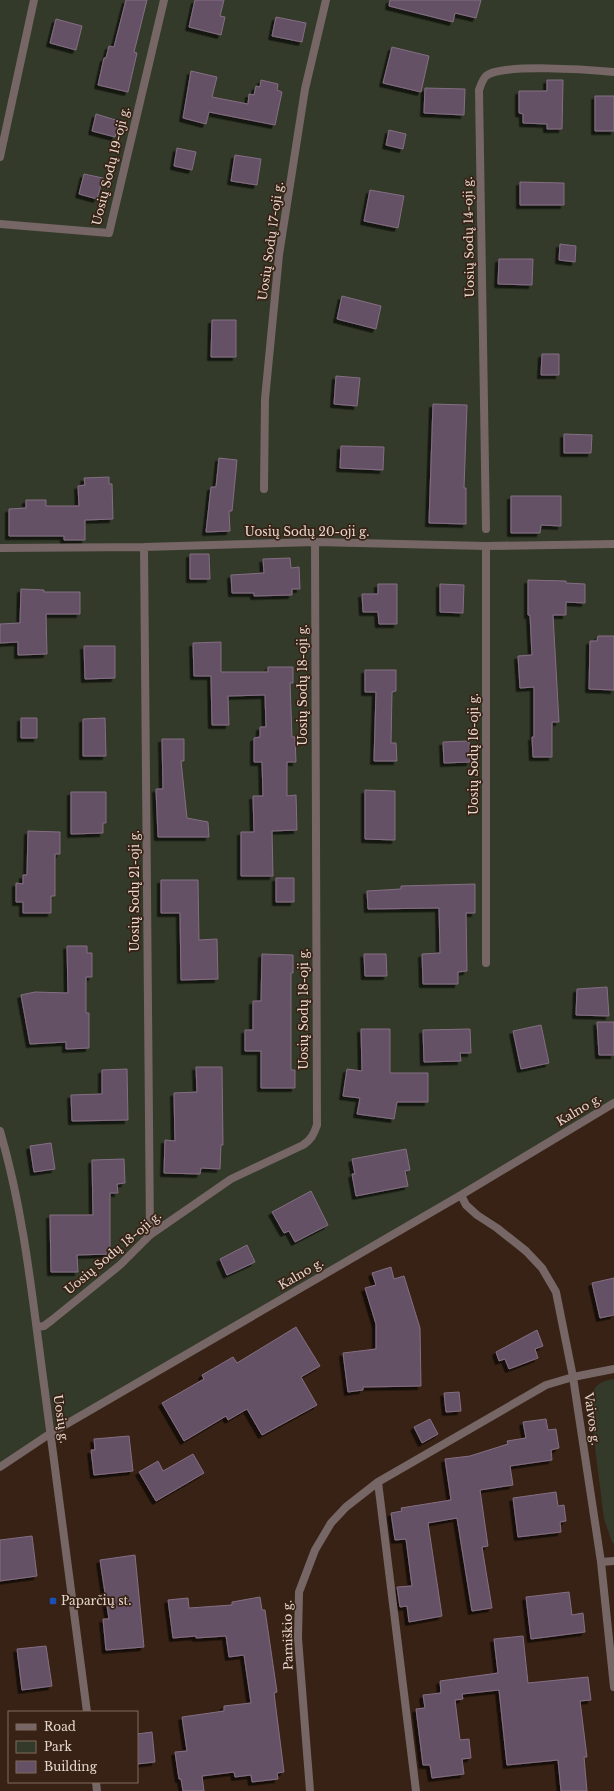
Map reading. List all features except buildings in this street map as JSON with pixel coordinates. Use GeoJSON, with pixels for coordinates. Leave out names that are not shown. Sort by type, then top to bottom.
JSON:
{"type":"FeatureCollection","features":[{"type":"Feature","properties":{"kind":"street"},"geometry":{"type":"LineString","coordinates":[[0,156],[3,125],[34,0]]}},
{"type":"Feature","properties":{"kind":"street","name":"Uosių Sodų 19-oji g."},"geometry":{"type":"LineString","coordinates":[[0,224],[109,233],[164,0]]}},
{"type":"Feature","properties":{"kind":"street","name":"Uosių Sodų 17-oji g."},"geometry":{"type":"LineString","coordinates":[[264,488],[264,399],[279,255],[305,89],[326,0]]}},
{"type":"Feature","properties":{"kind":"street","name":"Uosių Sodų 14-oji g."},"geometry":{"type":"LineString","coordinates":[[486,529],[479,90],[482,82],[487,76],[506,69],[589,69],[614,72]]}},
{"type":"Feature","properties":{"kind":"street","name":"Uosių Sodų 20-oji g."},"geometry":{"type":"LineString","coordinates":[[0,548],[144,547],[315,542],[486,546],[614,544]]}},
{"type":"Feature","properties":{"kind":"street","name":"Uosių Sodų 18-oji g."},"geometry":{"type":"LineString","coordinates":[[37,1327],[44,1326],[120,1265],[150,1235],[231,1179],[303,1145],[310,1140],[316,1129],[315,542]]}},
{"type":"Feature","properties":{"kind":"street","name":"Uosių Sodų 16-oji g."},"geometry":{"type":"LineString","coordinates":[[486,546],[486,963]]}},
{"type":"Feature","properties":{"kind":"street","name":"Uosių Sodų 21-oji g."},"geometry":{"type":"LineString","coordinates":[[144,547],[150,1235]]}},
{"type":"Feature","properties":{"kind":"street","name":"Kalno g."},"geometry":{"type":"LineString","coordinates":[[0,1467],[51,1433],[461,1196],[614,1103]]}},
{"type":"Feature","properties":{"kind":"street","name":"Uosių g."},"geometry":{"type":"LineString","coordinates":[[0,1131],[8,1157],[20,1216],[37,1327],[87,1711]]}},
{"type":"Feature","properties":{"kind":"street","name":"Vaivos g."},"geometry":{"type":"LineString","coordinates":[[461,1196],[466,1205],[477,1215],[508,1237],[542,1268],[556,1292],[574,1376],[601,1562],[614,1687]]}},
{"type":"Feature","properties":{"kind":"street","name":"Pamiškio g."},"geometry":{"type":"LineString","coordinates":[[310,1791],[298,1638],[299,1592],[315,1550],[331,1523],[346,1507],[378,1482],[546,1385],[574,1376],[614,1369]]}},
{"type":"Feature","properties":{"kind":"street"},"geometry":{"type":"LineString","coordinates":[[378,1482],[416,1791]]}},
{"type":"Feature","properties":{"kind":"street"},"geometry":{"type":"LineString","coordinates":[[601,1562],[614,1561]]}},
{"type":"Feature","properties":{"kind":"green space"},"geometry":{"type":"Polygon","coordinates":[[[0,0],[614,0],[614,1100],[0,1463],[0,0]]]}},
{"type":"Feature","properties":{"kind":"green space"},"geometry":{"type":"Polygon","coordinates":[[[614,1379],[614,1544],[604,1519],[589,1399],[598,1385],[605,1381],[614,1379]]]}},
{"type":"Feature","properties":{"kind":"place","name":"Paparčių st."},"geometry":{"type":"Point","coordinates":[53,1601]}}]}
